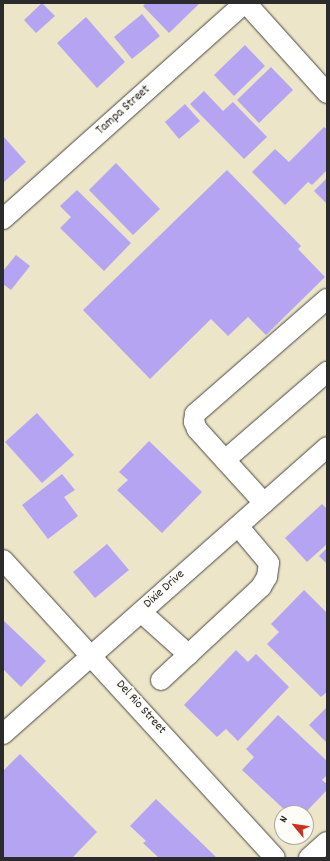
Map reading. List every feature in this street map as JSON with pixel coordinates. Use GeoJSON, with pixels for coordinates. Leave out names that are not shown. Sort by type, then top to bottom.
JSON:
{"type":"FeatureCollection","features":[{"type":"Feature","properties":{"kind":"street"},"geometry":{"type":"LineString","coordinates":[[246,3],[327,93]]}},
{"type":"Feature","properties":{"kind":"street","name":"Tampa Street"},"geometry":{"type":"LineString","coordinates":[[3,219],[246,3]]}},
{"type":"Feature","properties":{"kind":"street"},"geometry":{"type":"LineString","coordinates":[[264,503],[197,429],[194,422],[195,414],[327,299]]}},
{"type":"Feature","properties":{"kind":"street"},"geometry":{"type":"LineString","coordinates":[[225,460],[327,372]]}},
{"type":"Feature","properties":{"kind":"street","name":"Dixie Drive"},"geometry":{"type":"LineString","coordinates":[[3,734],[327,447]]}},
{"type":"Feature","properties":{"kind":"street"},"geometry":{"type":"LineString","coordinates":[[160,680],[262,587],[269,563],[238,526]]}},
{"type":"Feature","properties":{"kind":"street","name":"Del Rio Street"},"geometry":{"type":"LineString","coordinates":[[3,560],[92,655],[275,858]]}},
{"type":"Feature","properties":{"kind":"street"},"geometry":{"type":"LineString","coordinates":[[141,612],[189,655]]}},
{"type":"Feature","properties":{"kind":"street"},"geometry":{"type":"LineString","coordinates":[[309,858],[327,842]]}},
{"type":"Feature","properties":{"kind":"building"},"geometry":{"type":"Polygon","coordinates":[[[42,3],[55,16],[36,33],[24,20],[42,3]]]}},
{"type":"Feature","properties":{"kind":"building"},"geometry":{"type":"Polygon","coordinates":[[[146,3],[200,3],[169,33],[143,6],[146,3]]]}},
{"type":"Feature","properties":{"kind":"building"},"geometry":{"type":"Polygon","coordinates":[[[142,14],[160,36],[132,59],[114,37],[142,14]]]}},
{"type":"Feature","properties":{"kind":"building"},"geometry":{"type":"Polygon","coordinates":[[[86,17],[125,62],[97,88],[57,43],[86,17]]]}},
{"type":"Feature","properties":{"kind":"building"},"geometry":{"type":"Polygon","coordinates":[[[245,45],[265,66],[234,96],[214,75],[245,45]]]}},
{"type":"Feature","properties":{"kind":"building"},"geometry":{"type":"Polygon","coordinates":[[[271,67],[293,90],[259,123],[237,100],[271,67]]]}},
{"type":"Feature","properties":{"kind":"building"},"geometry":{"type":"Polygon","coordinates":[[[204,91],[223,111],[233,102],[267,137],[244,159],[190,104],[204,91]]]}},
{"type":"Feature","properties":{"kind":"building"},"geometry":{"type":"Polygon","coordinates":[[[185,104],[200,121],[179,139],[165,122],[185,104]]]}},
{"type":"Feature","properties":{"kind":"building"},"geometry":{"type":"Polygon","coordinates":[[[324,127],[327,129],[327,170],[312,185],[308,182],[285,205],[252,172],[275,149],[289,162],[324,127]]]}},
{"type":"Feature","properties":{"kind":"building"},"geometry":{"type":"Polygon","coordinates":[[[3,136],[26,162],[4,182],[3,181],[3,136]]]}},
{"type":"Feature","properties":{"kind":"building"},"geometry":{"type":"Polygon","coordinates":[[[116,163],[160,209],[133,235],[89,190],[116,163]]]}},
{"type":"Feature","properties":{"kind":"building"},"geometry":{"type":"Polygon","coordinates":[[[227,170],[301,246],[298,249],[325,277],[266,335],[248,317],[228,336],[211,319],[150,379],[83,310],[227,170]]]}},
{"type":"Feature","properties":{"kind":"building"},"geometry":{"type":"Polygon","coordinates":[[[327,178],[327,204],[314,191],[327,178]]]}},
{"type":"Feature","properties":{"kind":"building"},"geometry":{"type":"Polygon","coordinates":[[[77,190],[131,243],[104,271],[60,228],[71,217],[60,206],[77,190]]]}},
{"type":"Feature","properties":{"kind":"building"},"geometry":{"type":"Polygon","coordinates":[[[16,255],[30,266],[11,290],[3,284],[3,271],[16,255]]]}},
{"type":"Feature","properties":{"kind":"building"},"geometry":{"type":"Polygon","coordinates":[[[37,413],[74,455],[42,483],[5,442],[37,413]]]}},
{"type":"Feature","properties":{"kind":"building"},"geometry":{"type":"Polygon","coordinates":[[[149,441],[202,492],[162,533],[117,490],[128,480],[119,472],[149,441]]]}},
{"type":"Feature","properties":{"kind":"building"},"geometry":{"type":"Polygon","coordinates":[[[62,474],[75,490],[64,497],[78,516],[48,539],[22,505],[62,474]]]}},
{"type":"Feature","properties":{"kind":"building"},"geometry":{"type":"Polygon","coordinates":[[[322,504],[327,509],[327,544],[307,562],[285,538],[322,504]]]}},
{"type":"Feature","properties":{"kind":"building"},"geometry":{"type":"Polygon","coordinates":[[[107,544],[129,570],[95,598],[73,572],[107,544]]]}},
{"type":"Feature","properties":{"kind":"building"},"geometry":{"type":"Polygon","coordinates":[[[327,548],[327,564],[319,556],[327,548]]]}},
{"type":"Feature","properties":{"kind":"building"},"geometry":{"type":"Polygon","coordinates":[[[304,590],[327,613],[327,692],[321,697],[267,644],[279,632],[271,624],[304,590]]]}},
{"type":"Feature","properties":{"kind":"building"},"geometry":{"type":"Polygon","coordinates":[[[3,620],[46,661],[21,687],[3,669],[3,620]]]}},
{"type":"Feature","properties":{"kind":"building"},"geometry":{"type":"Polygon","coordinates":[[[236,650],[248,662],[256,654],[289,687],[238,741],[226,729],[217,737],[184,705],[236,650]]]}},
{"type":"Feature","properties":{"kind":"building"},"geometry":{"type":"Polygon","coordinates":[[[327,707],[327,743],[309,725],[327,707]]]}},
{"type":"Feature","properties":{"kind":"building"},"geometry":{"type":"Polygon","coordinates":[[[278,715],[327,761],[327,775],[322,780],[327,784],[327,790],[313,805],[279,805],[242,770],[254,757],[246,749],[278,715]]]}},
{"type":"Feature","properties":{"kind":"building"},"geometry":{"type":"Polygon","coordinates":[[[20,754],[97,832],[72,858],[3,858],[3,771],[20,754]]]}},
{"type":"Feature","properties":{"kind":"building"},"geometry":{"type":"Polygon","coordinates":[[[156,799],[216,857],[159,858],[143,843],[146,841],[130,826],[156,799]]]}}]}
